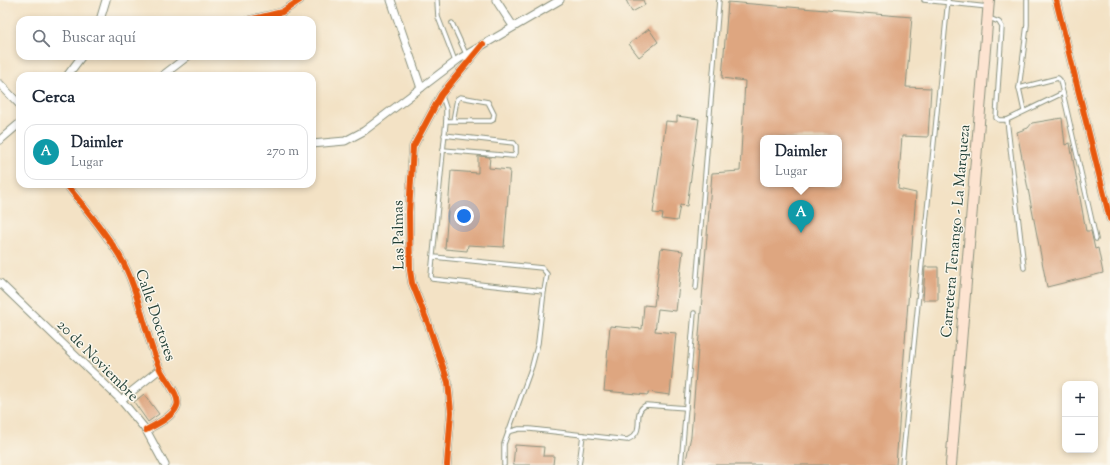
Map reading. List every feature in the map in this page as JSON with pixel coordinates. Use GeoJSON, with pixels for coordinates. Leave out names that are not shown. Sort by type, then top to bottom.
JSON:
{"type":"FeatureCollection","features":[{"type":"Feature","properties":{"kind":"main road","name":"Carretera Tenango - La Marqueza"},"geometry":{"type":"LineString","coordinates":[[951,465],[989,8]]}},
{"type":"Feature","properties":{"kind":"street"},"geometry":{"type":"LineString","coordinates":[[101,16],[106,0]]}},
{"type":"Feature","properties":{"kind":"street"},"geometry":{"type":"LineString","coordinates":[[266,16],[282,12],[300,0]]}},
{"type":"Feature","properties":{"kind":"street"},"geometry":{"type":"LineString","coordinates":[[391,0],[421,88]]}},
{"type":"Feature","properties":{"kind":"street"},"geometry":{"type":"LineString","coordinates":[[496,0],[513,26]]}},
{"type":"Feature","properties":{"kind":"street"},"geometry":{"type":"LineString","coordinates":[[316,144],[345,140],[355,137],[455,61],[560,0]]}},
{"type":"Feature","properties":{"kind":"street"},"geometry":{"type":"LineString","coordinates":[[1056,0],[1110,219]]}},
{"type":"Feature","properties":{"kind":"street","name":"Las Palmas"},"geometry":{"type":"LineString","coordinates":[[447,465],[451,412],[445,370],[412,283],[410,270],[409,212],[414,144],[441,94],[483,44]]}},
{"type":"Feature","properties":{"kind":"street"},"geometry":{"type":"LineString","coordinates":[[70,72],[79,60]]}},
{"type":"Feature","properties":{"kind":"street"},"geometry":{"type":"LineString","coordinates":[[167,72],[183,60]]}},
{"type":"Feature","properties":{"kind":"street"},"geometry":{"type":"LineString","coordinates":[[0,84],[16,101]]}},
{"type":"Feature","properties":{"kind":"street"},"geometry":{"type":"LineString","coordinates":[[0,140],[16,128]]}},
{"type":"Feature","properties":{"kind":"street","name":"Calle Doctores"},"geometry":{"type":"LineString","coordinates":[[69,188],[119,254],[135,286],[143,323],[160,369],[178,399],[177,406],[172,413],[146,430]]}},
{"type":"Feature","properties":{"kind":"street","name":"20 de Noviembre"},"geometry":{"type":"LineString","coordinates":[[0,283],[121,400],[146,430],[165,465]]}},
{"type":"Feature","properties":{"kind":"street"},"geometry":{"type":"LineString","coordinates":[[121,400],[160,369]]}},
{"type":"Feature","properties":{"kind":"lane"},"geometry":{"type":"LineString","coordinates":[[437,0],[438,17],[455,61]]}},
{"type":"Feature","properties":{"kind":"lane"},"geometry":{"type":"LineString","coordinates":[[696,288],[719,0]]}},
{"type":"Feature","properties":{"kind":"lane"},"geometry":{"type":"LineString","coordinates":[[924,0],[948,1],[989,8],[1002,25],[996,118],[999,120],[1007,120],[1063,93]]}},
{"type":"Feature","properties":{"kind":"lane"},"geometry":{"type":"LineString","coordinates":[[977,0],[977,6]]}},
{"type":"Feature","properties":{"kind":"lane"},"geometry":{"type":"LineString","coordinates":[[1024,112],[1019,88],[1027,25],[1027,0]]}},
{"type":"Feature","properties":{"kind":"lane"},"geometry":{"type":"LineString","coordinates":[[902,465],[948,1]]}},
{"type":"Feature","properties":{"kind":"lane"},"geometry":{"type":"LineString","coordinates":[[452,23],[466,54]]}},
{"type":"Feature","properties":{"kind":"lane"},"geometry":{"type":"LineString","coordinates":[[1019,88],[1058,78],[1060,80],[1096,239]]}},
{"type":"Feature","properties":{"kind":"lane"},"geometry":{"type":"LineString","coordinates":[[441,94],[446,108],[446,121],[431,276],[434,280],[544,291]]}},
{"type":"Feature","properties":{"kind":"lane"},"geometry":{"type":"LineString","coordinates":[[446,121],[453,121],[491,121],[493,120],[494,114],[488,102],[460,97],[456,99],[453,121]]}},
{"type":"Feature","properties":{"kind":"lane"},"geometry":{"type":"LineString","coordinates":[[1007,120],[1024,268]]}},
{"type":"Feature","properties":{"kind":"lane"},"geometry":{"type":"LineString","coordinates":[[443,150],[513,156],[516,153],[516,146],[514,143],[444,135]]}},
{"type":"Feature","properties":{"kind":"lane"},"geometry":{"type":"LineString","coordinates":[[434,257],[542,268],[547,274],[538,343],[532,366],[504,444],[504,465]]}},
{"type":"Feature","properties":{"kind":"lane"},"geometry":{"type":"LineString","coordinates":[[681,465],[694,313]]}},
{"type":"Feature","properties":{"kind":"lane"},"geometry":{"type":"LineString","coordinates":[[508,432],[519,429],[530,429],[627,440],[635,435],[639,430],[639,412],[641,408],[646,405],[686,408]]}},
{"type":"Feature","properties":{"kind":"lane"},"geometry":{"type":"LineString","coordinates":[[579,465],[583,435]]}},
{"type":"Feature","properties":{"kind":"building"},"geometry":{"type":"Polygon","coordinates":[[[626,0],[643,0],[645,5],[632,12],[626,0]]]}},
{"type":"Feature","properties":{"kind":"building"},"geometry":{"type":"Polygon","coordinates":[[[728,2],[912,17],[906,87],[931,88],[928,137],[902,136],[898,189],[916,193],[896,465],[685,465],[691,436],[712,173],[740,171],[745,81],[722,78],[728,2]]]}},
{"type":"Feature","properties":{"kind":"building"},"geometry":{"type":"Polygon","coordinates":[[[649,29],[658,42],[639,57],[629,44],[649,29]]]}},
{"type":"Feature","properties":{"kind":"building"},"geometry":{"type":"Polygon","coordinates":[[[677,116],[699,119],[687,206],[680,205],[677,221],[662,219],[663,214],[653,213],[666,121],[677,122],[677,116]]]}},
{"type":"Feature","properties":{"kind":"building"},"geometry":{"type":"Polygon","coordinates":[[[1062,118],[1065,145],[1070,143],[1086,231],[1091,231],[1095,249],[1098,248],[1103,273],[1047,287],[1017,132],[1028,128],[1032,123],[1062,118]]]}},
{"type":"Feature","properties":{"kind":"building"},"geometry":{"type":"Polygon","coordinates":[[[478,156],[490,157],[489,168],[510,170],[504,247],[468,245],[467,251],[445,249],[451,171],[478,173],[478,156]]]}},
{"type":"Feature","properties":{"kind":"building"},"geometry":{"type":"Polygon","coordinates":[[[661,248],[683,251],[676,311],[658,309],[655,331],[676,333],[670,395],[648,392],[648,395],[604,391],[610,326],[642,329],[644,305],[654,306],[661,248]]]}},
{"type":"Feature","properties":{"kind":"building"},"geometry":{"type":"Polygon","coordinates":[[[925,267],[938,267],[938,300],[923,300],[925,267]]]}},
{"type":"Feature","properties":{"kind":"building"},"geometry":{"type":"Polygon","coordinates":[[[144,394],[159,414],[148,422],[134,402],[144,394]]]}},
{"type":"Feature","properties":{"kind":"building"},"geometry":{"type":"Polygon","coordinates":[[[515,445],[544,447],[543,456],[554,456],[553,465],[513,465],[515,445]]]}},
{"type":"Feature","properties":{"kind":"cycle path"},"geometry":{"type":"LineString","coordinates":[[266,16],[282,12],[300,0]]}},
{"type":"Feature","properties":{"kind":"cycle path"},"geometry":{"type":"LineString","coordinates":[[1056,0],[1110,219]]}},
{"type":"Feature","properties":{"kind":"cycle path"},"geometry":{"type":"LineString","coordinates":[[447,465],[451,412],[448,382],[429,326],[412,283],[410,270],[409,212],[413,147],[441,95],[483,44]]}},
{"type":"Feature","properties":{"kind":"cycle path"},"geometry":{"type":"LineString","coordinates":[[69,188],[107,237],[126,268],[137,296],[154,355],[160,369],[177,397],[177,406],[172,414],[146,430]]}},
{"type":"Feature","properties":{"kind":"place","name":"Daimler"},"geometry":{"type":"Point","coordinates":[801,233]}}]}
